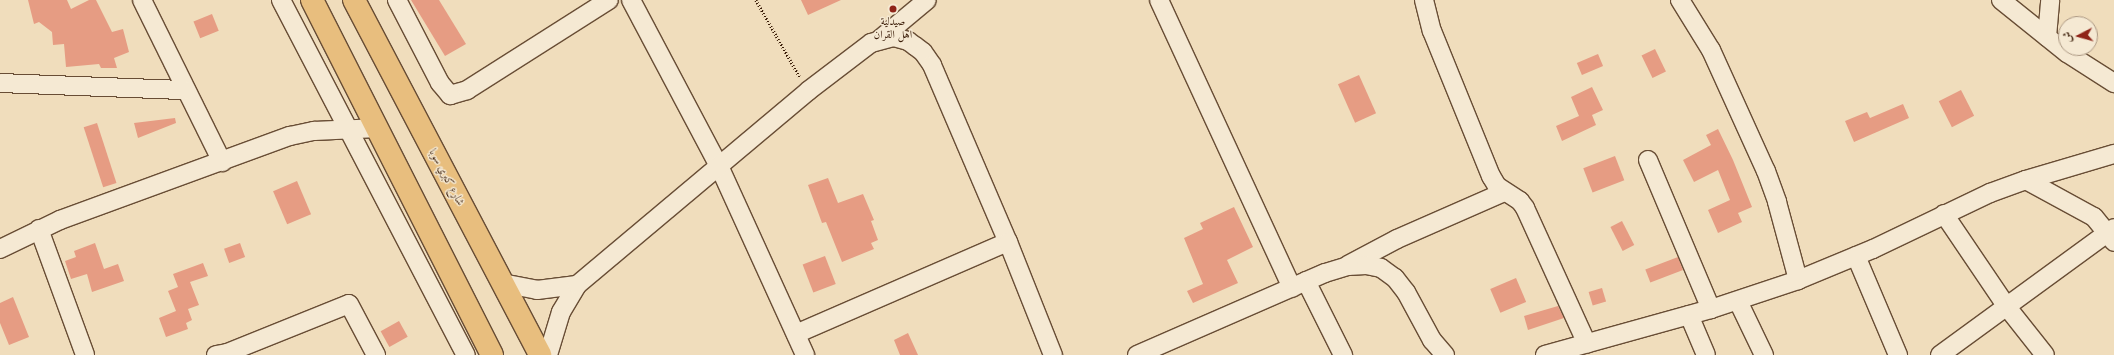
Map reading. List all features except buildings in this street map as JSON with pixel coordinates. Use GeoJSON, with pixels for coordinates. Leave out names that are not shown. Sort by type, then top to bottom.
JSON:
{"type":"FeatureCollection","features":[{"type":"Feature","properties":{"kind":"highway"},"geometry":{"type":"LineString","coordinates":[[312,0],[492,355]]}},
{"type":"Feature","properties":{"kind":"highway","name":"شارع كبري سوبا"},"geometry":{"type":"LineString","coordinates":[[354,0],[540,355]]}},
{"type":"Feature","properties":{"kind":"street"},"geometry":{"type":"LineString","coordinates":[[142,0],[222,162]]}},
{"type":"Feature","properties":{"kind":"street"},"geometry":{"type":"LineString","coordinates":[[281,0],[350,129],[466,355]]}},
{"type":"Feature","properties":{"kind":"street"},"geometry":{"type":"LineString","coordinates":[[397,0],[440,83],[450,95],[467,90],[608,0]]}},
{"type":"Feature","properties":{"kind":"street"},"geometry":{"type":"LineString","coordinates":[[631,0],[719,166],[805,355]]}},
{"type":"Feature","properties":{"kind":"street"},"geometry":{"type":"LineString","coordinates":[[548,355],[561,312],[577,285],[808,91],[862,49],[879,40],[927,0]]}},
{"type":"Feature","properties":{"kind":"street"},"geometry":{"type":"LineString","coordinates":[[1159,0],[1299,284],[1343,355]]}},
{"type":"Feature","properties":{"kind":"street"},"geometry":{"type":"LineString","coordinates":[[1424,0],[1432,31],[1462,108],[1491,176],[1504,192],[1520,201],[1525,208],[1587,344]]}},
{"type":"Feature","properties":{"kind":"street"},"geometry":{"type":"LineString","coordinates":[[1680,0],[1711,50],[1766,171],[1777,202],[1798,280]]}},
{"type":"Feature","properties":{"kind":"street"},"geometry":{"type":"LineString","coordinates":[[2001,0],[2088,68],[2114,83]]}},
{"type":"Feature","properties":{"kind":"street"},"geometry":{"type":"LineString","coordinates":[[2047,37],[2050,0]]}},
{"type":"Feature","properties":{"kind":"street"},"geometry":{"type":"LineString","coordinates":[[879,40],[900,38],[916,46],[928,59],[1008,242],[1053,355]]}},
{"type":"Feature","properties":{"kind":"street"},"geometry":{"type":"LineString","coordinates":[[0,83],[186,90]]}},
{"type":"Feature","properties":{"kind":"street"},"geometry":{"type":"LineString","coordinates":[[0,249],[39,229],[290,136],[314,131],[378,128]]}},
{"type":"Feature","properties":{"kind":"street"},"geometry":{"type":"LineString","coordinates":[[1545,355],[1738,301],[1798,280],[1856,256],[1944,214],[2026,180],[2114,154]]}},
{"type":"Feature","properties":{"kind":"street"},"geometry":{"type":"LineString","coordinates":[[1648,160],[1711,309]]}},
{"type":"Feature","properties":{"kind":"street"},"geometry":{"type":"LineString","coordinates":[[1940,355],[2112,234],[2086,212],[2026,180]]}},
{"type":"Feature","properties":{"kind":"street"},"geometry":{"type":"LineString","coordinates":[[1137,355],[1157,351],[1299,284],[1348,266],[1397,239],[1504,192]]}},
{"type":"Feature","properties":{"kind":"street"},"geometry":{"type":"LineString","coordinates":[[1944,214],[2007,307],[2045,355]]}},
{"type":"Feature","properties":{"kind":"street"},"geometry":{"type":"LineString","coordinates":[[39,229],[85,355]]}},
{"type":"Feature","properties":{"kind":"street"},"geometry":{"type":"LineString","coordinates":[[796,334],[1008,242]]}},
{"type":"Feature","properties":{"kind":"street"},"geometry":{"type":"LineString","coordinates":[[1856,256],[1898,355]]}},
{"type":"Feature","properties":{"kind":"street"},"geometry":{"type":"LineString","coordinates":[[1348,266],[1374,266],[1389,272],[1396,278],[1406,292],[1432,340],[1445,355]]}},
{"type":"Feature","properties":{"kind":"street"},"geometry":{"type":"LineString","coordinates":[[502,283],[537,290],[577,285]]}},
{"type":"Feature","properties":{"kind":"street"},"geometry":{"type":"LineString","coordinates":[[1738,301],[1764,355]]}},
{"type":"Feature","properties":{"kind":"street"},"geometry":{"type":"LineString","coordinates":[[223,354],[349,304],[376,355]]}},
{"type":"Feature","properties":{"kind":"street"},"geometry":{"type":"LineString","coordinates":[[1689,315],[1706,355]]}},
{"type":"Feature","properties":{"kind":"path"},"geometry":{"type":"LineString","coordinates":[[756,0],[808,91]]}},
{"type":"Feature","properties":{"kind":"place","name":"صيدلية اهل القران"},"geometry":{"type":"Point","coordinates":[893,9]}}]}
